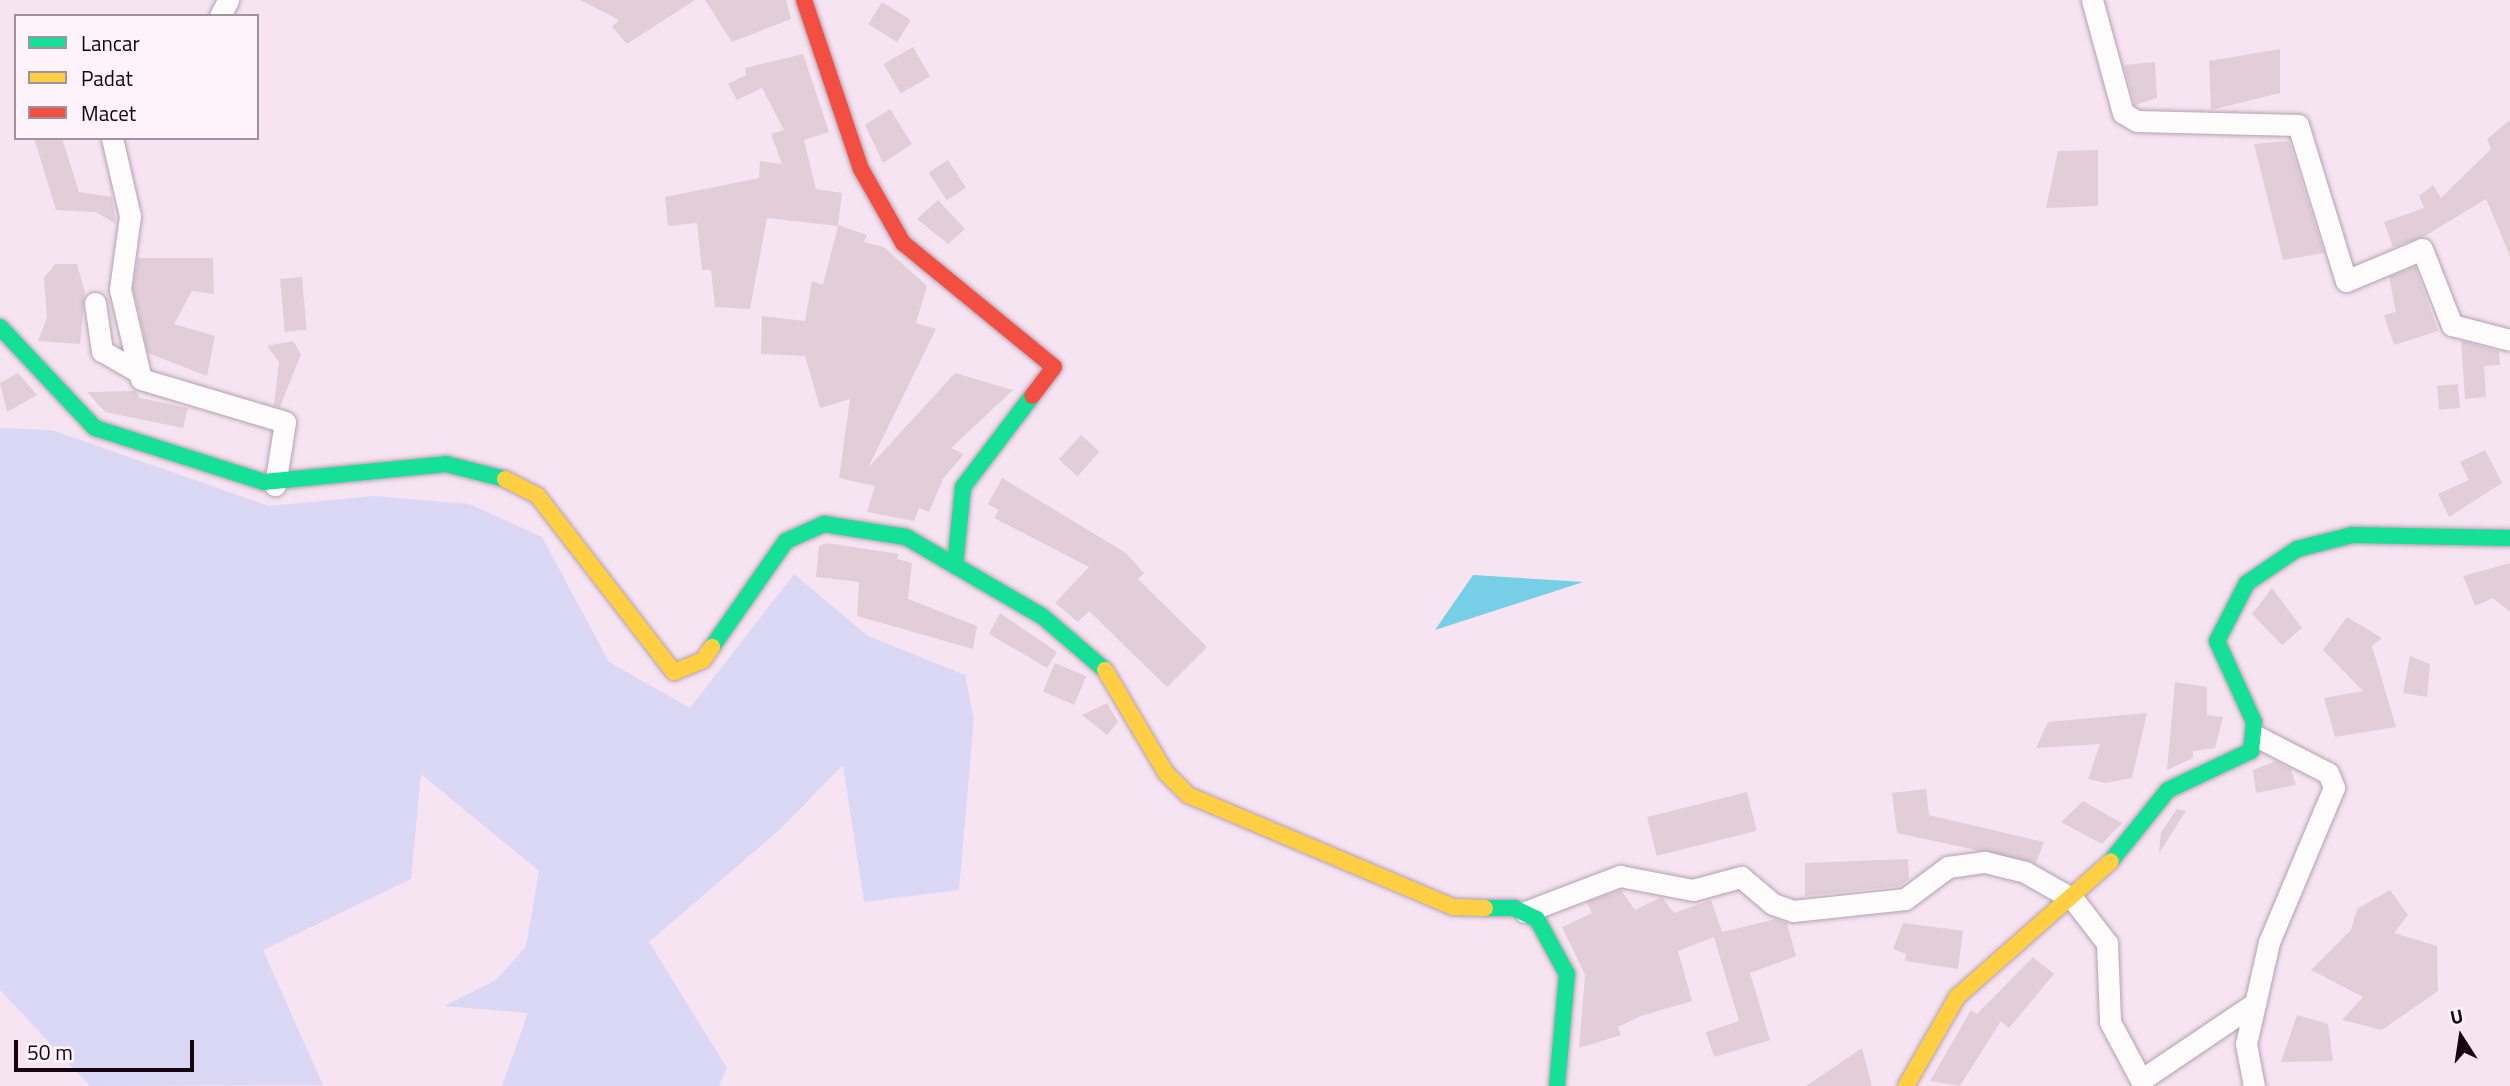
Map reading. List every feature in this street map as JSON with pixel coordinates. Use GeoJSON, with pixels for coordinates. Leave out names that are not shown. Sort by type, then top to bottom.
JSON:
{"type":"FeatureCollection","features":[{"type":"Feature","properties":{"kind":"street"},"geometry":{"type":"LineString","coordinates":[[804,0],[856,158],[903,243],[1054,367],[963,487],[955,566]]}},
{"type":"Feature","properties":{"kind":"street"},"geometry":{"type":"LineString","coordinates":[[2092,0],[2123,113],[2137,121],[2298,125],[2346,281],[2422,249],[2452,325],[2510,340]]}},
{"type":"Feature","properties":{"kind":"street"},"geometry":{"type":"LineString","coordinates":[[112,140],[130,216],[120,289],[137,371],[147,386],[285,422],[275,485]]}},
{"type":"Feature","properties":{"kind":"street"},"geometry":{"type":"LineString","coordinates":[[95,303],[102,351],[137,371]]}},
{"type":"Feature","properties":{"kind":"street"},"geometry":{"type":"LineString","coordinates":[[0,327],[95,428],[275,485],[430,465],[472,466],[518,482],[537,495],[611,583],[674,672],[704,660],[786,541],[824,524],[881,529],[955,566],[1042,616],[1099,663],[1126,696],[1166,772],[1188,796],[1453,907],[1525,912],[1620,876],[1693,890],[1741,877],[1773,904],[1793,911],[1893,901],[1918,894],[1948,867],[1969,862],[2025,872],[2073,900],[2107,943],[2110,1022],[2143,1083],[2255,1003]]}},
{"type":"Feature","properties":{"kind":"street"},"geometry":{"type":"LineString","coordinates":[[2254,1086],[2245,1053],[2269,942],[2334,787],[2328,773],[2256,736],[2217,642],[2247,583],[2297,549],[2352,535],[2510,538]]}},
{"type":"Feature","properties":{"kind":"street"},"geometry":{"type":"LineString","coordinates":[[1906,1086],[1957,997],[2073,900],[2135,837],[2168,790],[2243,758],[2256,736]]}},
{"type":"Feature","properties":{"kind":"street"},"geometry":{"type":"LineString","coordinates":[[1525,912],[1546,930],[1567,974],[1557,1086]]}},
{"type":"Feature","properties":{"kind":"shaded area"},"geometry":{"type":"Polygon","coordinates":[[[0,428],[52,430],[269,506],[373,496],[469,504],[542,537],[609,662],[690,708],[794,574],[868,636],[965,675],[974,719],[959,890],[864,902],[843,765],[777,832],[649,942],[727,1068],[719,1086],[502,1086],[528,1013],[444,1006],[496,980],[526,946],[539,871],[421,774],[411,879],[263,950],[323,1085],[90,1086],[0,990],[0,428]]]}},
{"type":"Feature","properties":{"kind":"water"},"geometry":{"type":"Polygon","coordinates":[[[1473,575],[1583,582],[1435,630],[1473,575]]]}},
{"type":"Feature","properties":{"kind":"building"},"geometry":{"type":"Polygon","coordinates":[[[580,0],[695,0],[627,44],[612,27],[619,20],[580,0]]]}},
{"type":"Feature","properties":{"kind":"building"},"geometry":{"type":"Polygon","coordinates":[[[705,0],[786,0],[791,19],[732,42],[705,0]]]}},
{"type":"Feature","properties":{"kind":"building"},"geometry":{"type":"Polygon","coordinates":[[[882,2],[911,20],[897,42],[868,24],[882,2]]]}},
{"type":"Feature","properties":{"kind":"building"},"geometry":{"type":"Polygon","coordinates":[[[913,47],[930,76],[901,93],[884,64],[913,47]]]}},
{"type":"Feature","properties":{"kind":"building"},"geometry":{"type":"Polygon","coordinates":[[[2280,49],[2280,93],[2211,110],[2209,61],[2280,49]]]}},
{"type":"Feature","properties":{"kind":"building"},"geometry":{"type":"Polygon","coordinates":[[[803,54],[829,132],[804,140],[816,189],[842,193],[838,225],[867,235],[864,242],[884,247],[927,286],[916,323],[936,329],[868,468],[955,373],[1013,390],[951,448],[964,454],[943,479],[929,512],[919,508],[914,521],[867,512],[875,486],[839,478],[850,399],[820,408],[805,356],[761,354],[762,316],[805,321],[812,281],[823,285],[838,226],[767,218],[750,309],[715,307],[711,270],[702,270],[697,223],[668,226],[665,197],[759,178],[760,161],[782,164],[771,134],[784,130],[762,88],[737,100],[728,84],[746,75],[745,68],[803,54]]]}},
{"type":"Feature","properties":{"kind":"building"},"geometry":{"type":"Polygon","coordinates":[[[2155,62],[2157,98],[2135,105],[2124,65],[2155,62]]]}},
{"type":"Feature","properties":{"kind":"building"},"geometry":{"type":"Polygon","coordinates":[[[890,109],[912,144],[883,163],[865,125],[890,109]]]}},
{"type":"Feature","properties":{"kind":"building"},"geometry":{"type":"Polygon","coordinates":[[[2510,120],[2510,256],[2486,199],[2425,236],[2393,247],[2384,222],[2424,208],[2419,196],[2433,185],[2441,198],[2491,149],[2487,139],[2510,120]]]}},
{"type":"Feature","properties":{"kind":"building"},"geometry":{"type":"Polygon","coordinates":[[[35,140],[63,140],[79,192],[112,197],[116,224],[96,212],[56,210],[35,140]]]}},
{"type":"Feature","properties":{"kind":"building"},"geometry":{"type":"Polygon","coordinates":[[[2289,141],[2324,253],[2283,260],[2254,144],[2289,141]]]}},
{"type":"Feature","properties":{"kind":"building"},"geometry":{"type":"Polygon","coordinates":[[[2098,150],[2098,206],[2046,208],[2058,151],[2098,150]]]}},
{"type":"Feature","properties":{"kind":"building"},"geometry":{"type":"Polygon","coordinates":[[[948,160],[966,188],[947,200],[929,173],[948,160]]]}},
{"type":"Feature","properties":{"kind":"building"},"geometry":{"type":"Polygon","coordinates":[[[938,200],[965,229],[948,244],[917,219],[938,200]]]}},
{"type":"Feature","properties":{"kind":"building"},"geometry":{"type":"Polygon","coordinates":[[[138,258],[213,258],[214,294],[192,291],[174,324],[215,336],[207,376],[148,353],[133,288],[138,258]]]}},
{"type":"Feature","properties":{"kind":"building"},"geometry":{"type":"Polygon","coordinates":[[[55,264],[77,264],[85,293],[80,344],[38,341],[47,318],[44,278],[55,264]]]}},
{"type":"Feature","properties":{"kind":"building"},"geometry":{"type":"Polygon","coordinates":[[[2415,266],[2438,331],[2394,345],[2384,315],[2396,312],[2389,277],[2415,266]]]}},
{"type":"Feature","properties":{"kind":"building"},"geometry":{"type":"Polygon","coordinates":[[[302,277],[307,330],[285,332],[280,279],[302,277]]]}},
{"type":"Feature","properties":{"kind":"building"},"geometry":{"type":"Polygon","coordinates":[[[293,341],[301,354],[280,407],[274,405],[279,362],[267,346],[293,341]]]}},
{"type":"Feature","properties":{"kind":"building"},"geometry":{"type":"Polygon","coordinates":[[[2461,341],[2499,351],[2500,365],[2484,366],[2486,397],[2465,399],[2461,341]]]}},
{"type":"Feature","properties":{"kind":"building"},"geometry":{"type":"Polygon","coordinates":[[[18,373],[37,395],[7,412],[0,383],[18,373]]]}},
{"type":"Feature","properties":{"kind":"building"},"geometry":{"type":"Polygon","coordinates":[[[2458,384],[2460,408],[2439,410],[2437,386],[2458,384]]]}},
{"type":"Feature","properties":{"kind":"building"},"geometry":{"type":"Polygon","coordinates":[[[136,391],[140,398],[188,408],[183,428],[105,412],[87,392],[136,391]]]}},
{"type":"Feature","properties":{"kind":"building"},"geometry":{"type":"Polygon","coordinates":[[[1081,435],[1100,452],[1077,476],[1059,460],[1081,435]]]}},
{"type":"Feature","properties":{"kind":"building"},"geometry":{"type":"Polygon","coordinates":[[[2485,450],[2502,483],[2449,517],[2438,494],[2469,480],[2460,462],[2485,450]]]}},
{"type":"Feature","properties":{"kind":"building"},"geometry":{"type":"Polygon","coordinates":[[[1002,478],[1126,553],[1144,573],[1138,579],[1207,647],[1167,687],[1089,611],[1078,622],[1055,603],[1089,567],[994,518],[999,510],[988,504],[1002,478]]]}},
{"type":"Feature","properties":{"kind":"building"},"geometry":{"type":"Polygon","coordinates":[[[827,543],[899,554],[897,559],[912,563],[908,599],[977,626],[973,649],[857,616],[859,582],[816,577],[819,546],[827,543]]]}},
{"type":"Feature","properties":{"kind":"building"},"geometry":{"type":"Polygon","coordinates":[[[2510,563],[2510,612],[2493,598],[2475,606],[2463,576],[2510,563]]]}},
{"type":"Feature","properties":{"kind":"building"},"geometry":{"type":"Polygon","coordinates":[[[2272,588],[2302,628],[2282,645],[2252,614],[2272,588]]]}},
{"type":"Feature","properties":{"kind":"building"},"geometry":{"type":"Polygon","coordinates":[[[1000,613],[1057,652],[1047,668],[989,634],[1000,613]]]}},
{"type":"Feature","properties":{"kind":"building"},"geometry":{"type":"Polygon","coordinates":[[[2347,617],[2382,638],[2372,646],[2396,727],[2335,737],[2324,698],[2363,691],[2323,650],[2347,617]]]}},
{"type":"Feature","properties":{"kind":"building"},"geometry":{"type":"Polygon","coordinates":[[[2410,656],[2430,664],[2427,697],[2403,693],[2410,656]]]}},
{"type":"Feature","properties":{"kind":"building"},"geometry":{"type":"Polygon","coordinates":[[[1055,663],[1086,676],[1074,705],[1043,692],[1055,663]]]}},
{"type":"Feature","properties":{"kind":"building"},"geometry":{"type":"Polygon","coordinates":[[[2175,682],[2207,687],[2207,715],[2223,717],[2215,748],[2193,751],[2193,758],[2167,770],[2175,682]]]}},
{"type":"Feature","properties":{"kind":"building"},"geometry":{"type":"Polygon","coordinates":[[[1107,703],[1118,722],[1107,735],[1082,715],[1107,703]]]}},
{"type":"Feature","properties":{"kind":"building"},"geometry":{"type":"Polygon","coordinates":[[[2147,713],[2132,778],[2105,783],[2088,779],[2100,744],[2036,748],[2048,722],[2147,713]]]}},
{"type":"Feature","properties":{"kind":"building"},"geometry":{"type":"Polygon","coordinates":[[[2276,761],[2291,769],[2296,785],[2256,793],[2253,770],[2276,761]]]}},
{"type":"Feature","properties":{"kind":"building"},"geometry":{"type":"Polygon","coordinates":[[[1926,789],[1929,815],[2044,842],[2036,863],[1897,833],[1892,793],[1926,789]]]}},
{"type":"Feature","properties":{"kind":"building"},"geometry":{"type":"Polygon","coordinates":[[[1747,792],[1757,831],[1657,856],[1647,817],[1747,792]]]}},
{"type":"Feature","properties":{"kind":"building"},"geometry":{"type":"Polygon","coordinates":[[[2083,801],[2122,823],[2102,844],[2061,822],[2083,801]]]}},
{"type":"Feature","properties":{"kind":"building"},"geometry":{"type":"Polygon","coordinates":[[[2177,809],[2186,811],[2159,853],[2161,832],[2177,809]]]}},
{"type":"Feature","properties":{"kind":"building"},"geometry":{"type":"Polygon","coordinates":[[[1908,859],[1909,879],[1900,886],[1805,896],[1805,863],[1908,859]]]}},
{"type":"Feature","properties":{"kind":"building"},"geometry":{"type":"Polygon","coordinates":[[[1621,890],[1635,910],[1662,897],[1674,913],[1711,900],[1722,932],[1776,919],[1787,923],[1796,956],[1750,973],[1770,1040],[1714,1057],[1706,1032],[1739,1021],[1714,937],[1678,951],[1692,1001],[1641,1016],[1618,1027],[1621,1035],[1579,1048],[1585,975],[1562,927],[1592,913],[1587,902],[1621,890]]]}},
{"type":"Feature","properties":{"kind":"building"},"geometry":{"type":"Polygon","coordinates":[[[2390,890],[2408,915],[2394,933],[2437,946],[2438,991],[2382,1030],[2342,1020],[2363,997],[2311,970],[2351,930],[2357,909],[2390,890]]]}},
{"type":"Feature","properties":{"kind":"building"},"geometry":{"type":"Polygon","coordinates":[[[1903,923],[1963,931],[1958,969],[1905,961],[1906,954],[1893,949],[1903,923]]]}},
{"type":"Feature","properties":{"kind":"building"},"geometry":{"type":"Polygon","coordinates":[[[2033,957],[2054,974],[2009,1028],[2001,1021],[1960,1086],[1930,1081],[1971,1010],[1977,1014],[2033,957]]]}},
{"type":"Feature","properties":{"kind":"building"},"geometry":{"type":"Polygon","coordinates":[[[2297,1015],[2328,1024],[2333,1061],[2281,1062],[2297,1015]]]}},
{"type":"Feature","properties":{"kind":"building"},"geometry":{"type":"Polygon","coordinates":[[[1862,1048],[1872,1086],[1806,1086],[1862,1048]]]}},
{"type":"Feature","properties":{"kind":"traffic: fast"},"geometry":{"type":"LineString","coordinates":[[0,327],[95,428],[264,482],[446,464],[505,479]]}},
{"type":"Feature","properties":{"kind":"traffic: fast"},"geometry":{"type":"LineString","coordinates":[[955,566],[963,487],[1032,396]]}},
{"type":"Feature","properties":{"kind":"traffic: fast"},"geometry":{"type":"LineString","coordinates":[[712,647],[786,541],[824,524],[906,537],[1042,616],[1105,670]]}},
{"type":"Feature","properties":{"kind":"traffic: fast"},"geometry":{"type":"LineString","coordinates":[[2111,861],[2168,790],[2251,751],[2254,722],[2217,641],[2247,583],[2297,549],[2352,535],[2510,538]]}},
{"type":"Feature","properties":{"kind":"traffic: fast"},"geometry":{"type":"LineString","coordinates":[[1485,908],[1514,908],[1537,919],[1567,974],[1557,1086]]}},
{"type":"Feature","properties":{"kind":"traffic: slow"},"geometry":{"type":"LineString","coordinates":[[505,479],[537,495],[674,672],[703,660],[712,647]]}},
{"type":"Feature","properties":{"kind":"traffic: slow"},"geometry":{"type":"LineString","coordinates":[[1105,670],[1166,773],[1188,795],[1453,907],[1485,908]]}},
{"type":"Feature","properties":{"kind":"traffic: slow"},"geometry":{"type":"LineString","coordinates":[[1906,1086],[1957,997],[2111,861]]}},
{"type":"Feature","properties":{"kind":"traffic: jam"},"geometry":{"type":"LineString","coordinates":[[804,0],[861,169],[903,243],[1054,367],[1032,396]]}}]}
